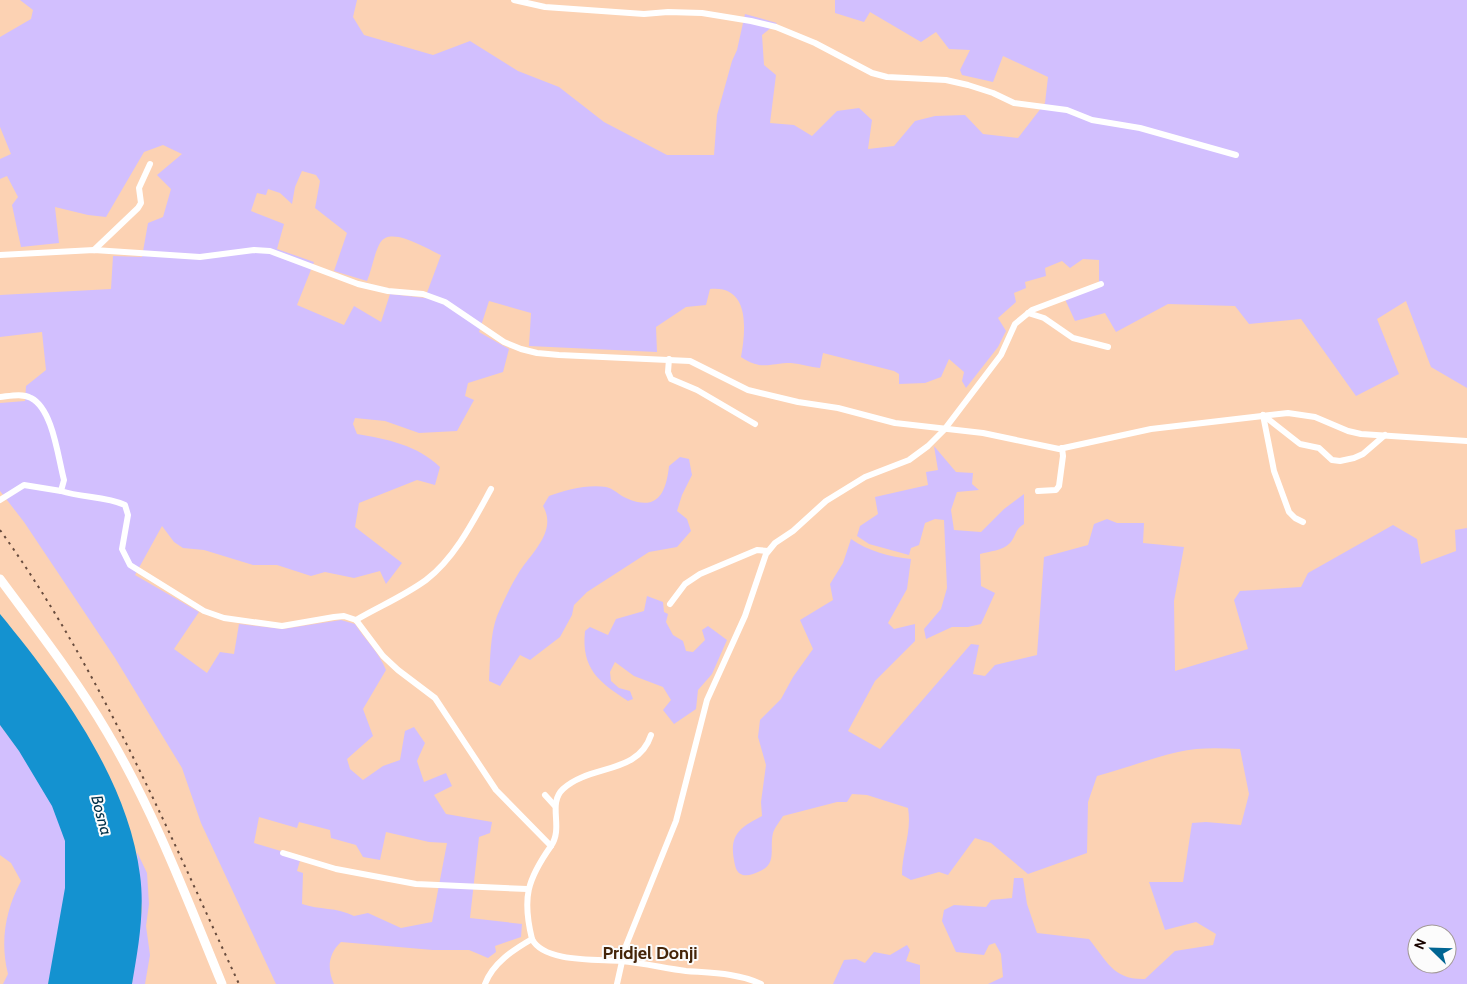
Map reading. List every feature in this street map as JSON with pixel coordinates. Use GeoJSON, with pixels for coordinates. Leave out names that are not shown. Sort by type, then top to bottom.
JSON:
{"type":"FeatureCollection","features":[{"type":"Feature","properties":{"kind":"main road"},"geometry":{"type":"LineString","coordinates":[[0,580],[90,705],[119,754],[145,805],[222,984]]}},
{"type":"Feature","properties":{"kind":"street"},"geometry":{"type":"LineString","coordinates":[[514,0],[545,7],[644,14],[668,12],[702,13],[751,20],[776,27],[815,43],[872,73],[887,77],[946,80],[975,87],[1014,104],[1067,110],[1092,120],[1140,128],[1236,156]]}},
{"type":"Feature","properties":{"kind":"street"},"geometry":{"type":"LineString","coordinates":[[94,250],[138,208],[141,203],[139,188],[150,164]]}},
{"type":"Feature","properties":{"kind":"street"},"geometry":{"type":"LineString","coordinates":[[0,255],[94,250],[200,257],[254,250],[270,251],[358,284],[423,294],[445,302],[504,342],[520,349],[552,354],[690,361],[748,390],[798,402],[838,408],[894,423],[975,432],[1048,448],[1062,448],[1143,430],[1263,415],[1302,414],[1348,431],[1467,441]]}},
{"type":"Feature","properties":{"kind":"street"},"geometry":{"type":"LineString","coordinates":[[617,984],[625,948],[676,821],[708,695],[745,616],[768,551],[826,501],[865,477],[919,455],[944,430],[1003,352],[1013,328],[1028,313],[1101,284]]}},
{"type":"Feature","properties":{"kind":"street"},"geometry":{"type":"LineString","coordinates":[[1028,313],[1044,318],[1073,338],[1108,347]]}},
{"type":"Feature","properties":{"kind":"street"},"geometry":{"type":"LineString","coordinates":[[669,360],[668,372],[671,379],[697,390],[755,424]]}},
{"type":"Feature","properties":{"kind":"street"},"geometry":{"type":"LineString","coordinates":[[0,397],[22,395],[31,397],[46,413],[64,480],[60,491]]}},
{"type":"Feature","properties":{"kind":"street"},"geometry":{"type":"LineString","coordinates":[[1263,415],[1300,444],[1319,448],[1332,460],[1340,461],[1363,454],[1385,435]]}},
{"type":"Feature","properties":{"kind":"street"},"geometry":{"type":"LineString","coordinates":[[1263,415],[1276,478],[1289,512],[1294,518],[1304,522]]}},
{"type":"Feature","properties":{"kind":"street"},"geometry":{"type":"LineString","coordinates":[[1038,491],[1056,490],[1059,486],[1063,456],[1062,448]]}},
{"type":"Feature","properties":{"kind":"street"},"geometry":{"type":"LineString","coordinates":[[0,500],[24,485],[60,491],[76,496],[114,500],[125,506],[128,515],[123,531],[122,548],[130,565],[204,612],[224,618],[282,626],[344,616],[356,620],[383,656],[435,698],[496,790],[551,846]]}},
{"type":"Feature","properties":{"kind":"street"},"geometry":{"type":"LineString","coordinates":[[356,620],[406,594],[439,568],[461,540],[491,489]]}},
{"type":"Feature","properties":{"kind":"street"},"geometry":{"type":"LineString","coordinates":[[670,604],[684,584],[700,574],[757,550],[768,551]]}},
{"type":"Feature","properties":{"kind":"street"},"geometry":{"type":"LineString","coordinates":[[651,735],[645,749],[637,757],[567,786],[558,794],[555,806],[558,828],[551,846],[535,870],[527,889],[527,910],[532,939],[537,946],[565,957],[621,961],[739,977],[761,984]]}},
{"type":"Feature","properties":{"kind":"street"},"geometry":{"type":"LineString","coordinates":[[545,795],[555,806]]}},
{"type":"Feature","properties":{"kind":"street"},"geometry":{"type":"LineString","coordinates":[[283,853],[336,869],[416,884],[527,889]]}},
{"type":"Feature","properties":{"kind":"street"},"geometry":{"type":"LineString","coordinates":[[485,984],[493,970],[507,954],[532,939]]}},
{"type":"Feature","properties":{"kind":"shaded area"},"geometry":{"type":"Polygon","coordinates":[[[20,0],[357,0],[353,17],[364,35],[433,55],[470,41],[518,71],[559,87],[604,122],[667,155],[714,155],[717,115],[732,61],[737,50],[745,14],[777,23],[762,35],[764,65],[776,75],[770,123],[794,125],[812,136],[837,111],[859,108],[872,120],[868,149],[894,146],[915,121],[935,116],[965,115],[983,134],[1018,138],[1045,103],[1048,77],[1003,56],[993,82],[962,75],[960,70],[970,50],[949,49],[936,32],[921,42],[870,12],[864,22],[835,13],[835,0],[1467,0],[1467,388],[1431,367],[1406,301],[1377,319],[1399,374],[1356,396],[1301,319],[1249,324],[1235,306],[1168,304],[1116,332],[1105,313],[1075,321],[1064,297],[1099,282],[1099,260],[1083,259],[1070,268],[1062,261],[1045,268],[1046,276],[1025,282],[1026,288],[1014,293],[1016,302],[998,318],[1006,331],[998,347],[966,388],[962,381],[964,372],[949,359],[941,377],[925,383],[899,384],[899,374],[894,371],[823,353],[820,368],[791,363],[755,364],[741,357],[744,322],[739,301],[732,294],[723,290],[710,289],[706,305],[686,307],[656,327],[657,352],[529,346],[531,313],[489,301],[479,332],[509,349],[503,372],[468,383],[465,396],[474,400],[457,431],[419,433],[385,421],[355,418],[353,424],[357,434],[379,438],[412,448],[431,459],[440,467],[435,485],[417,480],[359,503],[355,527],[402,563],[386,584],[380,571],[354,578],[325,572],[311,576],[277,565],[253,565],[204,550],[183,548],[174,542],[162,526],[135,575],[199,612],[174,649],[207,673],[220,652],[234,654],[239,624],[283,629],[341,620],[355,624],[380,657],[386,670],[363,709],[373,736],[347,759],[350,769],[363,780],[383,766],[400,760],[405,731],[414,727],[425,743],[417,761],[424,782],[446,773],[452,786],[434,795],[446,814],[492,822],[490,833],[479,837],[470,918],[522,924],[521,937],[495,946],[496,952],[488,958],[469,950],[433,950],[341,942],[333,952],[330,962],[330,973],[334,984],[276,984],[201,823],[182,768],[115,658],[24,522],[0,491],[0,403],[25,401],[26,386],[46,370],[42,332],[0,337],[0,295],[111,289],[113,256],[142,257],[148,223],[163,217],[171,189],[157,175],[182,154],[163,145],[144,152],[106,217],[88,215],[55,207],[59,243],[21,247],[12,205],[18,197],[7,176],[0,179],[0,159],[11,154],[0,127],[0,37],[31,19],[33,10],[20,0]],[[302,171],[295,187],[292,204],[280,193],[268,189],[266,195],[257,193],[251,211],[284,224],[277,249],[314,262],[297,305],[344,325],[354,306],[381,322],[390,294],[425,298],[441,255],[400,237],[392,236],[385,238],[380,243],[367,281],[334,271],[347,233],[315,208],[320,181],[316,175],[302,171]],[[259,817],[254,843],[301,857],[297,871],[303,873],[302,904],[341,911],[354,916],[368,913],[401,928],[432,922],[447,843],[429,842],[386,832],[380,860],[363,857],[356,845],[331,838],[330,830],[299,822],[297,828],[259,817]]]}},
{"type":"Feature","properties":{"kind":"shaded area"},"geometry":{"type":"Polygon","coordinates":[[[934,446],[956,472],[973,473],[972,484],[979,490],[957,492],[951,510],[954,530],[981,532],[1004,509],[1024,494],[1024,524],[1019,528],[1007,546],[980,554],[981,586],[995,593],[981,624],[968,627],[952,627],[926,639],[924,629],[941,609],[947,588],[944,520],[935,519],[925,523],[919,545],[911,548],[909,555],[869,544],[857,536],[860,526],[878,514],[875,497],[928,485],[926,472],[938,470],[934,446]]]}},
{"type":"Feature","properties":{"kind":"shaded area"},"geometry":{"type":"Polygon","coordinates":[[[680,457],[689,459],[692,475],[682,495],[677,511],[687,519],[691,531],[677,547],[649,552],[587,592],[574,605],[572,615],[560,637],[530,660],[520,655],[500,686],[489,681],[492,640],[497,616],[515,579],[545,534],[547,516],[543,506],[549,496],[577,488],[599,486],[614,490],[623,497],[637,502],[645,503],[652,501],[658,498],[662,492],[668,476],[669,466],[680,457]]]}},
{"type":"Feature","properties":{"kind":"shaded area"},"geometry":{"type":"Polygon","coordinates":[[[1107,519],[1117,523],[1144,523],[1143,543],[1184,547],[1174,601],[1175,671],[1248,649],[1234,600],[1240,591],[1301,587],[1308,573],[1393,525],[1417,539],[1421,564],[1456,551],[1455,530],[1467,528],[1467,984],[988,984],[1003,977],[1001,954],[995,943],[989,945],[984,955],[956,952],[942,921],[944,910],[954,905],[986,907],[991,900],[1012,898],[1014,878],[1023,878],[1027,904],[1037,933],[1089,939],[1106,962],[1118,973],[1125,976],[1145,979],[1175,951],[1213,945],[1216,934],[1196,922],[1165,930],[1149,882],[1183,882],[1192,823],[1206,822],[1241,825],[1249,794],[1240,749],[1209,748],[1186,750],[1097,776],[1088,802],[1087,853],[1028,874],[991,843],[975,838],[948,875],[939,872],[911,880],[902,875],[909,825],[908,808],[867,795],[852,794],[847,802],[837,802],[783,816],[773,833],[771,856],[768,865],[764,869],[749,875],[743,875],[737,871],[733,851],[735,838],[738,832],[762,816],[761,802],[766,765],[758,737],[760,720],[781,699],[793,677],[813,649],[800,620],[833,600],[830,584],[843,563],[851,539],[880,553],[911,559],[907,589],[888,623],[894,629],[915,624],[915,641],[875,681],[848,731],[880,749],[971,644],[979,645],[973,674],[985,676],[995,665],[1037,655],[1044,557],[1088,545],[1094,524],[1107,519]]]}},
{"type":"Feature","properties":{"kind":"shaded area"},"geometry":{"type":"Polygon","coordinates":[[[647,596],[663,602],[664,612],[668,614],[666,622],[673,635],[683,641],[686,651],[693,652],[705,640],[702,630],[708,626],[727,640],[712,674],[698,690],[696,709],[674,724],[663,710],[671,700],[663,687],[634,676],[615,662],[610,672],[611,681],[619,688],[630,691],[633,699],[628,701],[601,681],[589,665],[586,655],[585,631],[590,627],[608,635],[616,619],[644,611],[647,596]]]}},
{"type":"Feature","properties":{"kind":"shaded area"},"geometry":{"type":"Polygon","coordinates":[[[0,725],[48,795],[65,841],[67,876],[63,913],[48,984],[3,984],[8,974],[4,938],[8,915],[21,881],[11,863],[0,855],[0,725]]]}},
{"type":"Feature","properties":{"kind":"shaded area"},"geometry":{"type":"Polygon","coordinates":[[[137,852],[147,873],[149,904],[146,926],[150,955],[145,984],[132,984],[142,909],[137,852]]]}},
{"type":"Feature","properties":{"kind":"shaded area"},"geometry":{"type":"Polygon","coordinates":[[[907,945],[910,950],[906,961],[920,965],[920,984],[833,984],[844,960],[856,959],[865,963],[874,952],[890,955],[907,945]]]}},
{"type":"Feature","properties":{"kind":"water","name":"Bosna"},"geometry":{"type":"Polygon","coordinates":[[[0,614],[68,703],[106,769],[122,804],[133,839],[140,875],[142,902],[132,984],[48,984],[65,888],[65,841],[52,806],[19,751],[0,725],[0,614]]]}},
{"type":"Feature","properties":{"kind":"railway"},"geometry":{"type":"LineString","coordinates":[[0,530],[36,583],[101,694],[158,809],[239,984]]}},
{"type":"Feature","properties":{"kind":"district","name":"Pridjel Donji"},"geometry":{"type":"Point","coordinates":[650,953]}}]}
